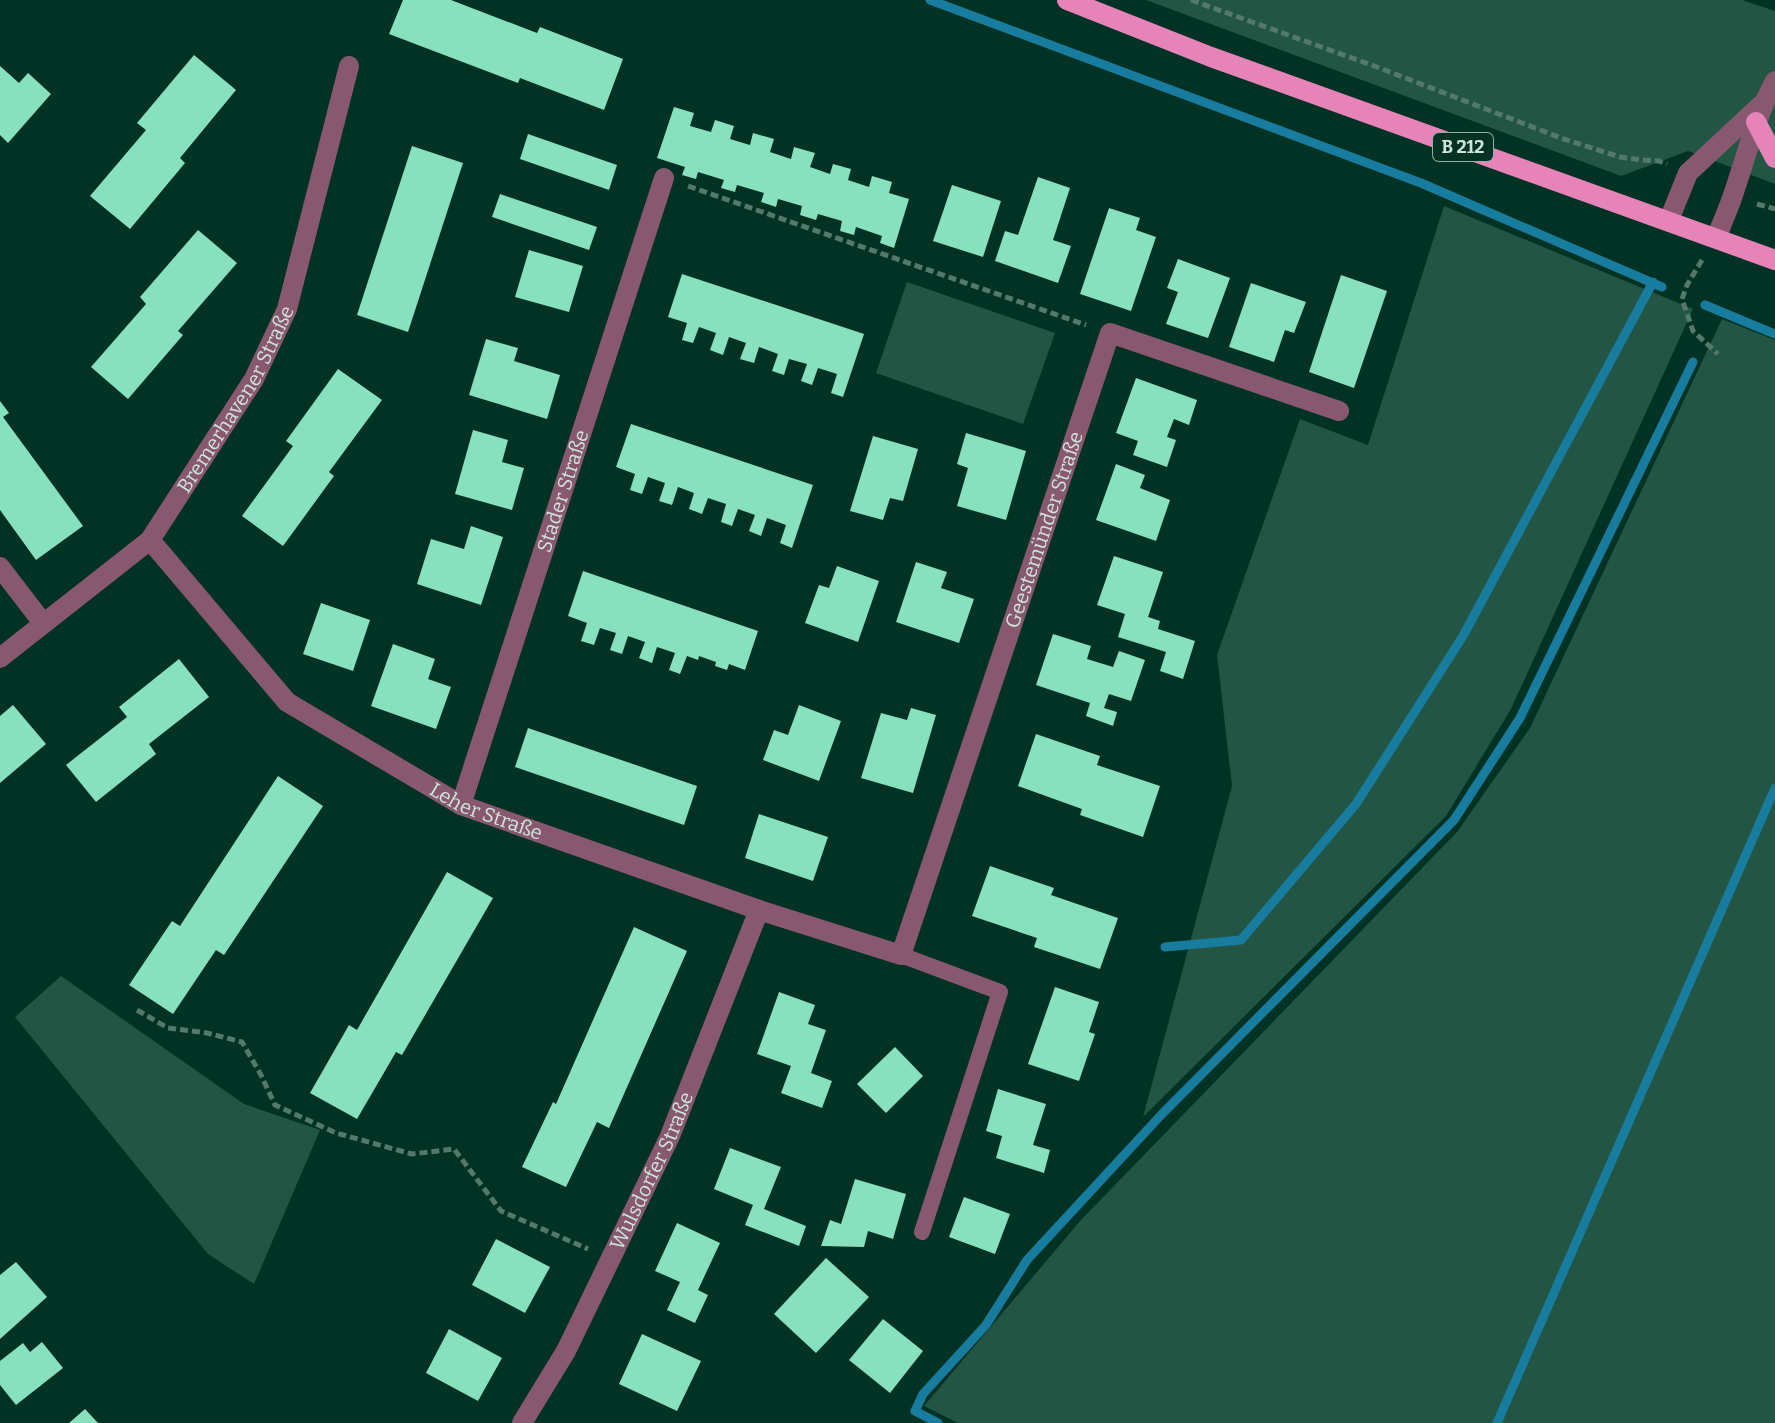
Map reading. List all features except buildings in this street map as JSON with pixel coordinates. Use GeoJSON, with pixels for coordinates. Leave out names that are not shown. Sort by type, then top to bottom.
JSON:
{"type":"FeatureCollection","features":[{"type":"Feature","properties":{"kind":"main road","name":"B 212"},"geometry":{"type":"LineString","coordinates":[[1067,0],[1211,57],[1775,260]]}},
{"type":"Feature","properties":{"kind":"main road"},"geometry":{"type":"LineString","coordinates":[[1756,122],[1775,158]]}},
{"type":"Feature","properties":{"kind":"street","name":"Bremerhavener Straße"},"geometry":{"type":"LineString","coordinates":[[0,658],[150,540],[254,379],[287,309],[349,66]]}},
{"type":"Feature","properties":{"kind":"street"},"geometry":{"type":"LineString","coordinates":[[1716,238],[1756,122],[1775,81]]}},
{"type":"Feature","properties":{"kind":"street"},"geometry":{"type":"LineString","coordinates":[[1669,220],[1688,173],[1764,102]]}},
{"type":"Feature","properties":{"kind":"street","name":"Stader Straße"},"geometry":{"type":"LineString","coordinates":[[461,805],[664,178]]}},
{"type":"Feature","properties":{"kind":"street"},"geometry":{"type":"LineString","coordinates":[[1110,333],[1339,411]]}},
{"type":"Feature","properties":{"kind":"street","name":"Geestemünder Straße"},"geometry":{"type":"LineString","coordinates":[[901,955],[1110,333]]}},
{"type":"Feature","properties":{"kind":"street","name":"Leher Straße"},"geometry":{"type":"LineString","coordinates":[[150,540],[287,702],[461,805],[759,910],[901,955]]}},
{"type":"Feature","properties":{"kind":"street"},"geometry":{"type":"LineString","coordinates":[[0,567],[43,623]]}},
{"type":"Feature","properties":{"kind":"street","name":"Wulsdorfer Straße"},"geometry":{"type":"LineString","coordinates":[[522,1423],[566,1351],[670,1136],[759,910]]}},
{"type":"Feature","properties":{"kind":"lane"},"geometry":{"type":"LineString","coordinates":[[901,955],[1000,992],[922,1232]]}},
{"type":"Feature","properties":{"kind":"path"},"geometry":{"type":"LineString","coordinates":[[1191,0],[1561,138],[1620,157],[1659,161],[1688,173]]}},
{"type":"Feature","properties":{"kind":"path"},"geometry":{"type":"LineString","coordinates":[[664,178],[1110,333]]}},
{"type":"Feature","properties":{"kind":"path"},"geometry":{"type":"LineString","coordinates":[[1733,195],[1775,209]]}},
{"type":"Feature","properties":{"kind":"path"},"geometry":{"type":"LineString","coordinates":[[1687,285],[1682,299],[1693,331],[1718,354]]}},
{"type":"Feature","properties":{"kind":"path"},"geometry":{"type":"LineString","coordinates":[[137,1010],[168,1028],[242,1042],[275,1105],[336,1133],[412,1154],[454,1149],[501,1211],[611,1259]]}},
{"type":"Feature","properties":{"kind":"green space"},"geometry":{"type":"Polygon","coordinates":[[[1146,0],[1742,0],[1775,11],[1775,184],[1688,151],[1621,176],[1146,0]]]}},
{"type":"Feature","properties":{"kind":"green space"},"geometry":{"type":"Polygon","coordinates":[[[1444,206],[1693,309],[1511,709],[1446,816],[1143,1117],[1232,786],[1217,655],[1300,419],[1368,445],[1444,206]]]}},
{"type":"Feature","properties":{"kind":"green space"},"geometry":{"type":"Polygon","coordinates":[[[907,282],[1055,333],[1023,424],[876,373],[907,282]]]}},
{"type":"Feature","properties":{"kind":"green space"},"geometry":{"type":"Polygon","coordinates":[[[1722,319],[1775,340],[1775,1423],[958,1423],[924,1406],[1080,1221],[1457,832],[1530,728],[1722,319]]]}},
{"type":"Feature","properties":{"kind":"green space"},"geometry":{"type":"Polygon","coordinates":[[[61,976],[244,1104],[320,1130],[254,1284],[208,1254],[15,1017],[61,976]]]}},
{"type":"Feature","properties":{"kind":"waterway"},"geometry":{"type":"LineString","coordinates":[[930,0],[1421,183],[1662,287]]}},
{"type":"Feature","properties":{"kind":"waterway"},"geometry":{"type":"LineString","coordinates":[[1165,947],[1241,940],[1356,804],[1463,636],[1653,282]]}},
{"type":"Feature","properties":{"kind":"waterway"},"geometry":{"type":"LineString","coordinates":[[1705,305],[1775,334]]}},
{"type":"Feature","properties":{"kind":"waterway"},"geometry":{"type":"LineString","coordinates":[[938,1423],[915,1411],[923,1394],[986,1325],[1027,1260],[1162,1114],[1454,820],[1520,718],[1693,362]]}},
{"type":"Feature","properties":{"kind":"waterway"},"geometry":{"type":"LineString","coordinates":[[1497,1423],[1775,788]]}}]}
